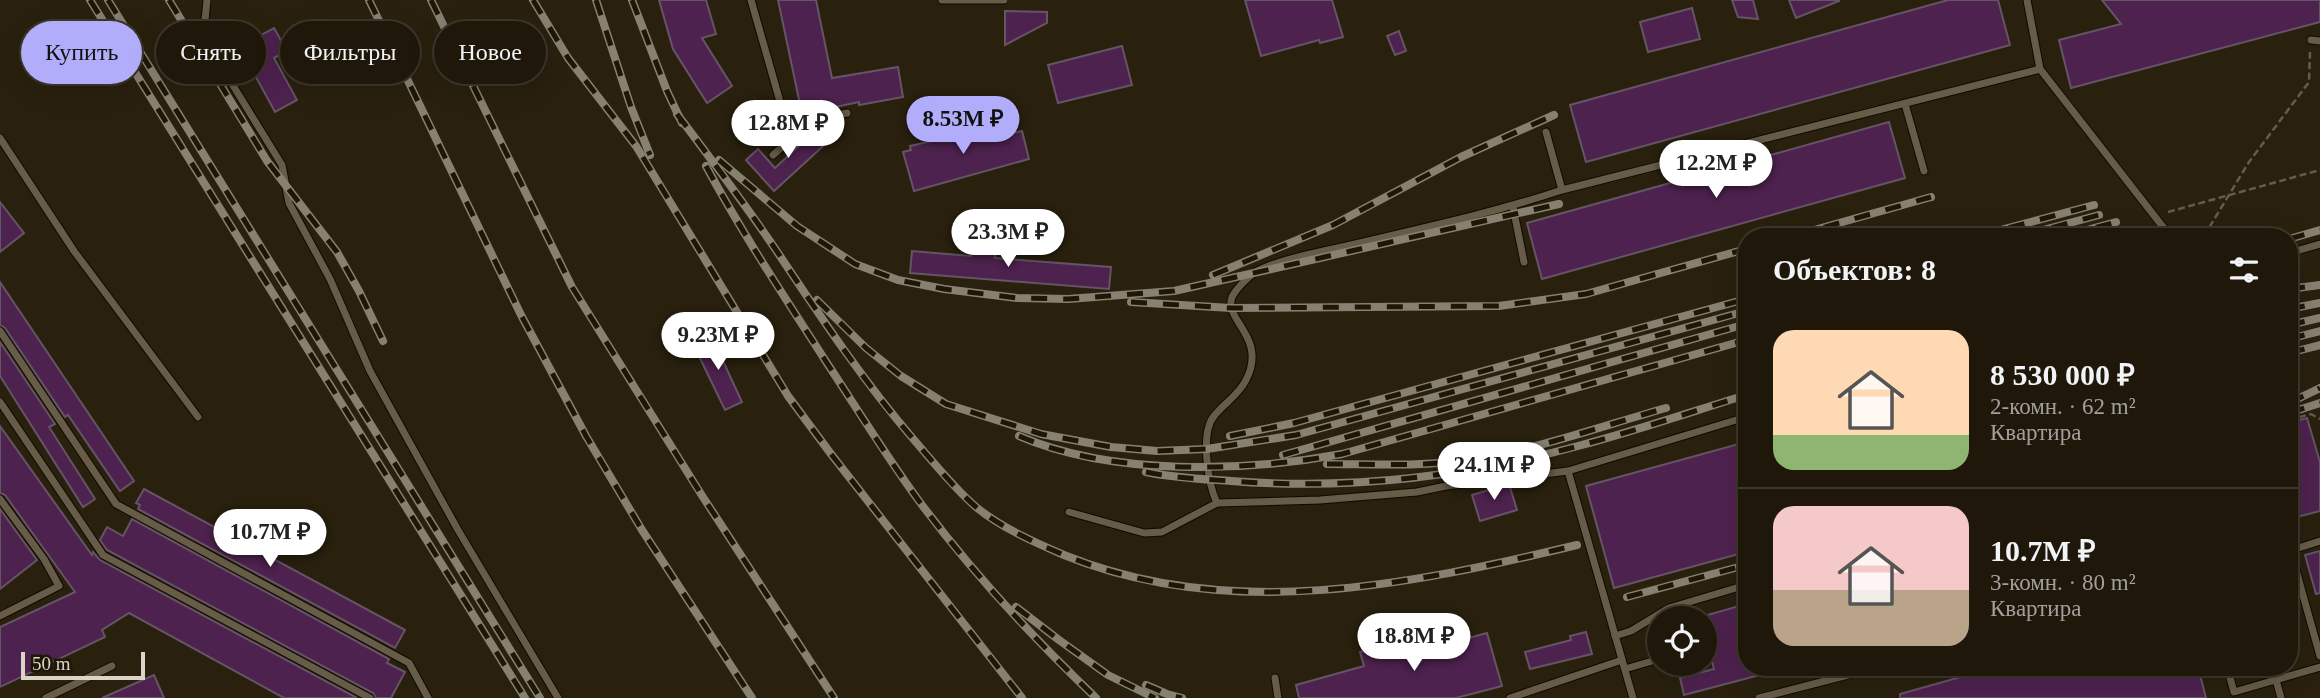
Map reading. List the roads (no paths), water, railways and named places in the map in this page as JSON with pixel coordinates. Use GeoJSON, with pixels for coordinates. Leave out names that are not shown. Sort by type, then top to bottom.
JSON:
{"type":"FeatureCollection","features":[{"type":"Feature","properties":{"kind":"lane"},"geometry":{"type":"LineString","coordinates":[[207,0],[204,30],[220,66],[282,165],[289,203],[330,279],[370,371],[458,530],[558,698]]}},
{"type":"Feature","properties":{"kind":"lane"},"geometry":{"type":"LineString","coordinates":[[751,0],[783,112],[794,122],[846,113]]}},
{"type":"Feature","properties":{"kind":"lane"},"geometry":{"type":"LineString","coordinates":[[942,0],[1004,0]]}},
{"type":"Feature","properties":{"kind":"lane"},"geometry":{"type":"LineString","coordinates":[[2027,0],[2040,69],[2164,228]]}},
{"type":"Feature","properties":{"kind":"lane"},"geometry":{"type":"LineString","coordinates":[[2311,40],[2320,41]]}},
{"type":"Feature","properties":{"kind":"lane"},"geometry":{"type":"LineString","coordinates":[[1217,503],[1209,480],[1208,429],[1213,417],[1238,394],[1247,378],[1252,360],[1251,344],[1231,308],[1232,297],[1254,273],[1292,260],[1513,207],[1562,190],[2040,69]]}},
{"type":"Feature","properties":{"kind":"lane"},"geometry":{"type":"LineString","coordinates":[[1905,104],[1924,171]]}},
{"type":"Feature","properties":{"kind":"lane"},"geometry":{"type":"LineString","coordinates":[[774,155],[788,142],[794,122]]}},
{"type":"Feature","properties":{"kind":"lane"},"geometry":{"type":"LineString","coordinates":[[1546,132],[1562,190]]}},
{"type":"Feature","properties":{"kind":"lane"},"geometry":{"type":"LineString","coordinates":[[0,138],[74,251],[198,417]]}},
{"type":"Feature","properties":{"kind":"lane"},"geometry":{"type":"LineString","coordinates":[[1513,207],[1524,262]]}},
{"type":"Feature","properties":{"kind":"lane"},"geometry":{"type":"LineString","coordinates":[[2298,250],[2320,244]]}},
{"type":"Feature","properties":{"kind":"lane"},"geometry":{"type":"LineString","coordinates":[[0,331],[116,504],[409,663],[428,698]]}},
{"type":"Feature","properties":{"kind":"lane"},"geometry":{"type":"LineString","coordinates":[[0,401],[103,555],[370,698]]}},
{"type":"Feature","properties":{"kind":"lane"},"geometry":{"type":"LineString","coordinates":[[1069,512],[1144,533],[1153,532],[1176,526],[1217,503],[1320,500],[1417,492],[1568,471],[1738,419]]}},
{"type":"Feature","properties":{"kind":"lane"},"geometry":{"type":"LineString","coordinates":[[1568,471],[1633,698]]}},
{"type":"Feature","properties":{"kind":"lane"},"geometry":{"type":"LineString","coordinates":[[0,499],[44,559],[59,586],[0,616]]}},
{"type":"Feature","properties":{"kind":"lane"},"geometry":{"type":"LineString","coordinates":[[2298,546],[2320,541]]}},
{"type":"Feature","properties":{"kind":"lane"},"geometry":{"type":"LineString","coordinates":[[2298,577],[2320,656]]}},
{"type":"Feature","properties":{"kind":"lane"},"geometry":{"type":"LineString","coordinates":[[1615,636],[1632,631],[1669,608],[1738,587]]}},
{"type":"Feature","properties":{"kind":"lane"},"geometry":{"type":"LineString","coordinates":[[1510,698],[1622,660]]}},
{"type":"Feature","properties":{"kind":"lane"},"geometry":{"type":"LineString","coordinates":[[1625,669],[1647,663]]}},
{"type":"Feature","properties":{"kind":"lane"},"geometry":{"type":"LineString","coordinates":[[46,698],[112,666]]}},
{"type":"Feature","properties":{"kind":"lane"},"geometry":{"type":"LineString","coordinates":[[2298,674],[2320,667]]}},
{"type":"Feature","properties":{"kind":"lane"},"geometry":{"type":"LineString","coordinates":[[1759,698],[1845,676]]}},
{"type":"Feature","properties":{"kind":"lane"},"geometry":{"type":"LineString","coordinates":[[2230,676],[2234,692],[2290,676]]}},
{"type":"Feature","properties":{"kind":"lane"},"geometry":{"type":"LineString","coordinates":[[1275,678],[1278,698]]}},
{"type":"Feature","properties":{"kind":"lane"},"geometry":{"type":"LineString","coordinates":[[2276,680],[2281,698]]}},
{"type":"Feature","properties":{"kind":"railway"},"geometry":{"type":"LineString","coordinates":[[90,0],[525,698]]}},
{"type":"Feature","properties":{"kind":"railway"},"geometry":{"type":"LineString","coordinates":[[108,0],[540,698]]}},
{"type":"Feature","properties":{"kind":"railway"},"geometry":{"type":"LineString","coordinates":[[169,0],[267,161],[337,252],[383,341]]}},
{"type":"Feature","properties":{"kind":"railway"},"geometry":{"type":"LineString","coordinates":[[369,0],[521,315],[586,436],[642,530],[752,698]]}},
{"type":"Feature","properties":{"kind":"railway"},"geometry":{"type":"LineString","coordinates":[[431,0],[572,287],[701,494],[834,698]]}},
{"type":"Feature","properties":{"kind":"railway"},"geometry":{"type":"LineString","coordinates":[[533,0],[568,58],[636,146],[788,396],[1022,698]]}},
{"type":"Feature","properties":{"kind":"railway"},"geometry":{"type":"LineString","coordinates":[[596,0],[631,107],[650,155]]}},
{"type":"Feature","properties":{"kind":"railway"},"geometry":{"type":"LineString","coordinates":[[632,0],[682,123]]}},
{"type":"Feature","properties":{"kind":"railway"},"geometry":{"type":"LineString","coordinates":[[677,114],[752,216],[842,348],[896,418],[944,475],[976,507],[1030,540],[1064,555],[1127,575],[1190,587],[1255,592],[1320,590],[1385,583],[1450,573],[1577,545]]}},
{"type":"Feature","properties":{"kind":"railway"},"geometry":{"type":"LineString","coordinates":[[1213,275],[1333,225],[1461,157],[1554,115]]}},
{"type":"Feature","properties":{"kind":"railway"},"geometry":{"type":"LineString","coordinates":[[719,160],[797,226],[855,264],[898,280],[1017,298],[1068,299],[1174,291],[1559,204]]}},
{"type":"Feature","properties":{"kind":"railway"},"geometry":{"type":"LineString","coordinates":[[706,166],[779,288],[919,501],[1003,603],[1096,698]]}},
{"type":"Feature","properties":{"kind":"railway"},"geometry":{"type":"LineString","coordinates":[[1821,228],[1931,197]]}},
{"type":"Feature","properties":{"kind":"railway"},"geometry":{"type":"LineString","coordinates":[[2008,228],[2094,205]]}},
{"type":"Feature","properties":{"kind":"railway"},"geometry":{"type":"LineString","coordinates":[[2051,228],[2099,215]]}},
{"type":"Feature","properties":{"kind":"railway"},"geometry":{"type":"LineString","coordinates":[[2094,228],[2116,222]]}},
{"type":"Feature","properties":{"kind":"railway"},"geometry":{"type":"LineString","coordinates":[[2298,236],[2320,230]]}},
{"type":"Feature","properties":{"kind":"railway"},"geometry":{"type":"LineString","coordinates":[[1131,302],[1231,308],[1499,306],[1586,294],[1738,251]]}},
{"type":"Feature","properties":{"kind":"railway"},"geometry":{"type":"LineString","coordinates":[[2298,288],[2320,285]]}},
{"type":"Feature","properties":{"kind":"railway"},"geometry":{"type":"LineString","coordinates":[[817,300],[866,348],[901,376],[946,404],[1041,434],[1111,447],[1157,451],[1207,449],[1296,435],[1738,313]]}},
{"type":"Feature","properties":{"kind":"railway"},"geometry":{"type":"LineString","coordinates":[[1230,436],[1294,423],[1738,301]]}},
{"type":"Feature","properties":{"kind":"railway"},"geometry":{"type":"LineString","coordinates":[[2298,307],[2320,303]]}},
{"type":"Feature","properties":{"kind":"railway"},"geometry":{"type":"LineString","coordinates":[[2298,323],[2320,318]]}},
{"type":"Feature","properties":{"kind":"railway"},"geometry":{"type":"LineString","coordinates":[[1283,455],[1738,326]]}},
{"type":"Feature","properties":{"kind":"railway"},"geometry":{"type":"LineString","coordinates":[[2298,337],[2320,331]]}},
{"type":"Feature","properties":{"kind":"railway"},"geometry":{"type":"LineString","coordinates":[[1019,436],[1056,449],[1136,464],[1221,467],[1304,460],[1342,454],[1738,342]]}},
{"type":"Feature","properties":{"kind":"railway"},"geometry":{"type":"LineString","coordinates":[[2298,351],[2320,345]]}},
{"type":"Feature","properties":{"kind":"railway"},"geometry":{"type":"LineString","coordinates":[[2298,399],[2320,388]]}},
{"type":"Feature","properties":{"kind":"railway"},"geometry":{"type":"LineString","coordinates":[[1146,472],[1209,480],[1318,484],[1449,473],[1578,446],[1738,398]]}},
{"type":"Feature","properties":{"kind":"railway"},"geometry":{"type":"LineString","coordinates":[[2298,410],[2320,403]]}},
{"type":"Feature","properties":{"kind":"railway"},"geometry":{"type":"LineString","coordinates":[[1327,464],[1418,464],[1455,462],[1498,455],[1666,408]]}},
{"type":"Feature","properties":{"kind":"railway"},"geometry":{"type":"LineString","coordinates":[[1627,597],[1738,567]]}},
{"type":"Feature","properties":{"kind":"railway"},"geometry":{"type":"LineString","coordinates":[[1016,607],[1108,675],[1155,698]]}},
{"type":"Feature","properties":{"kind":"railway"},"geometry":{"type":"LineString","coordinates":[[1146,685],[1182,698]]}}]}
